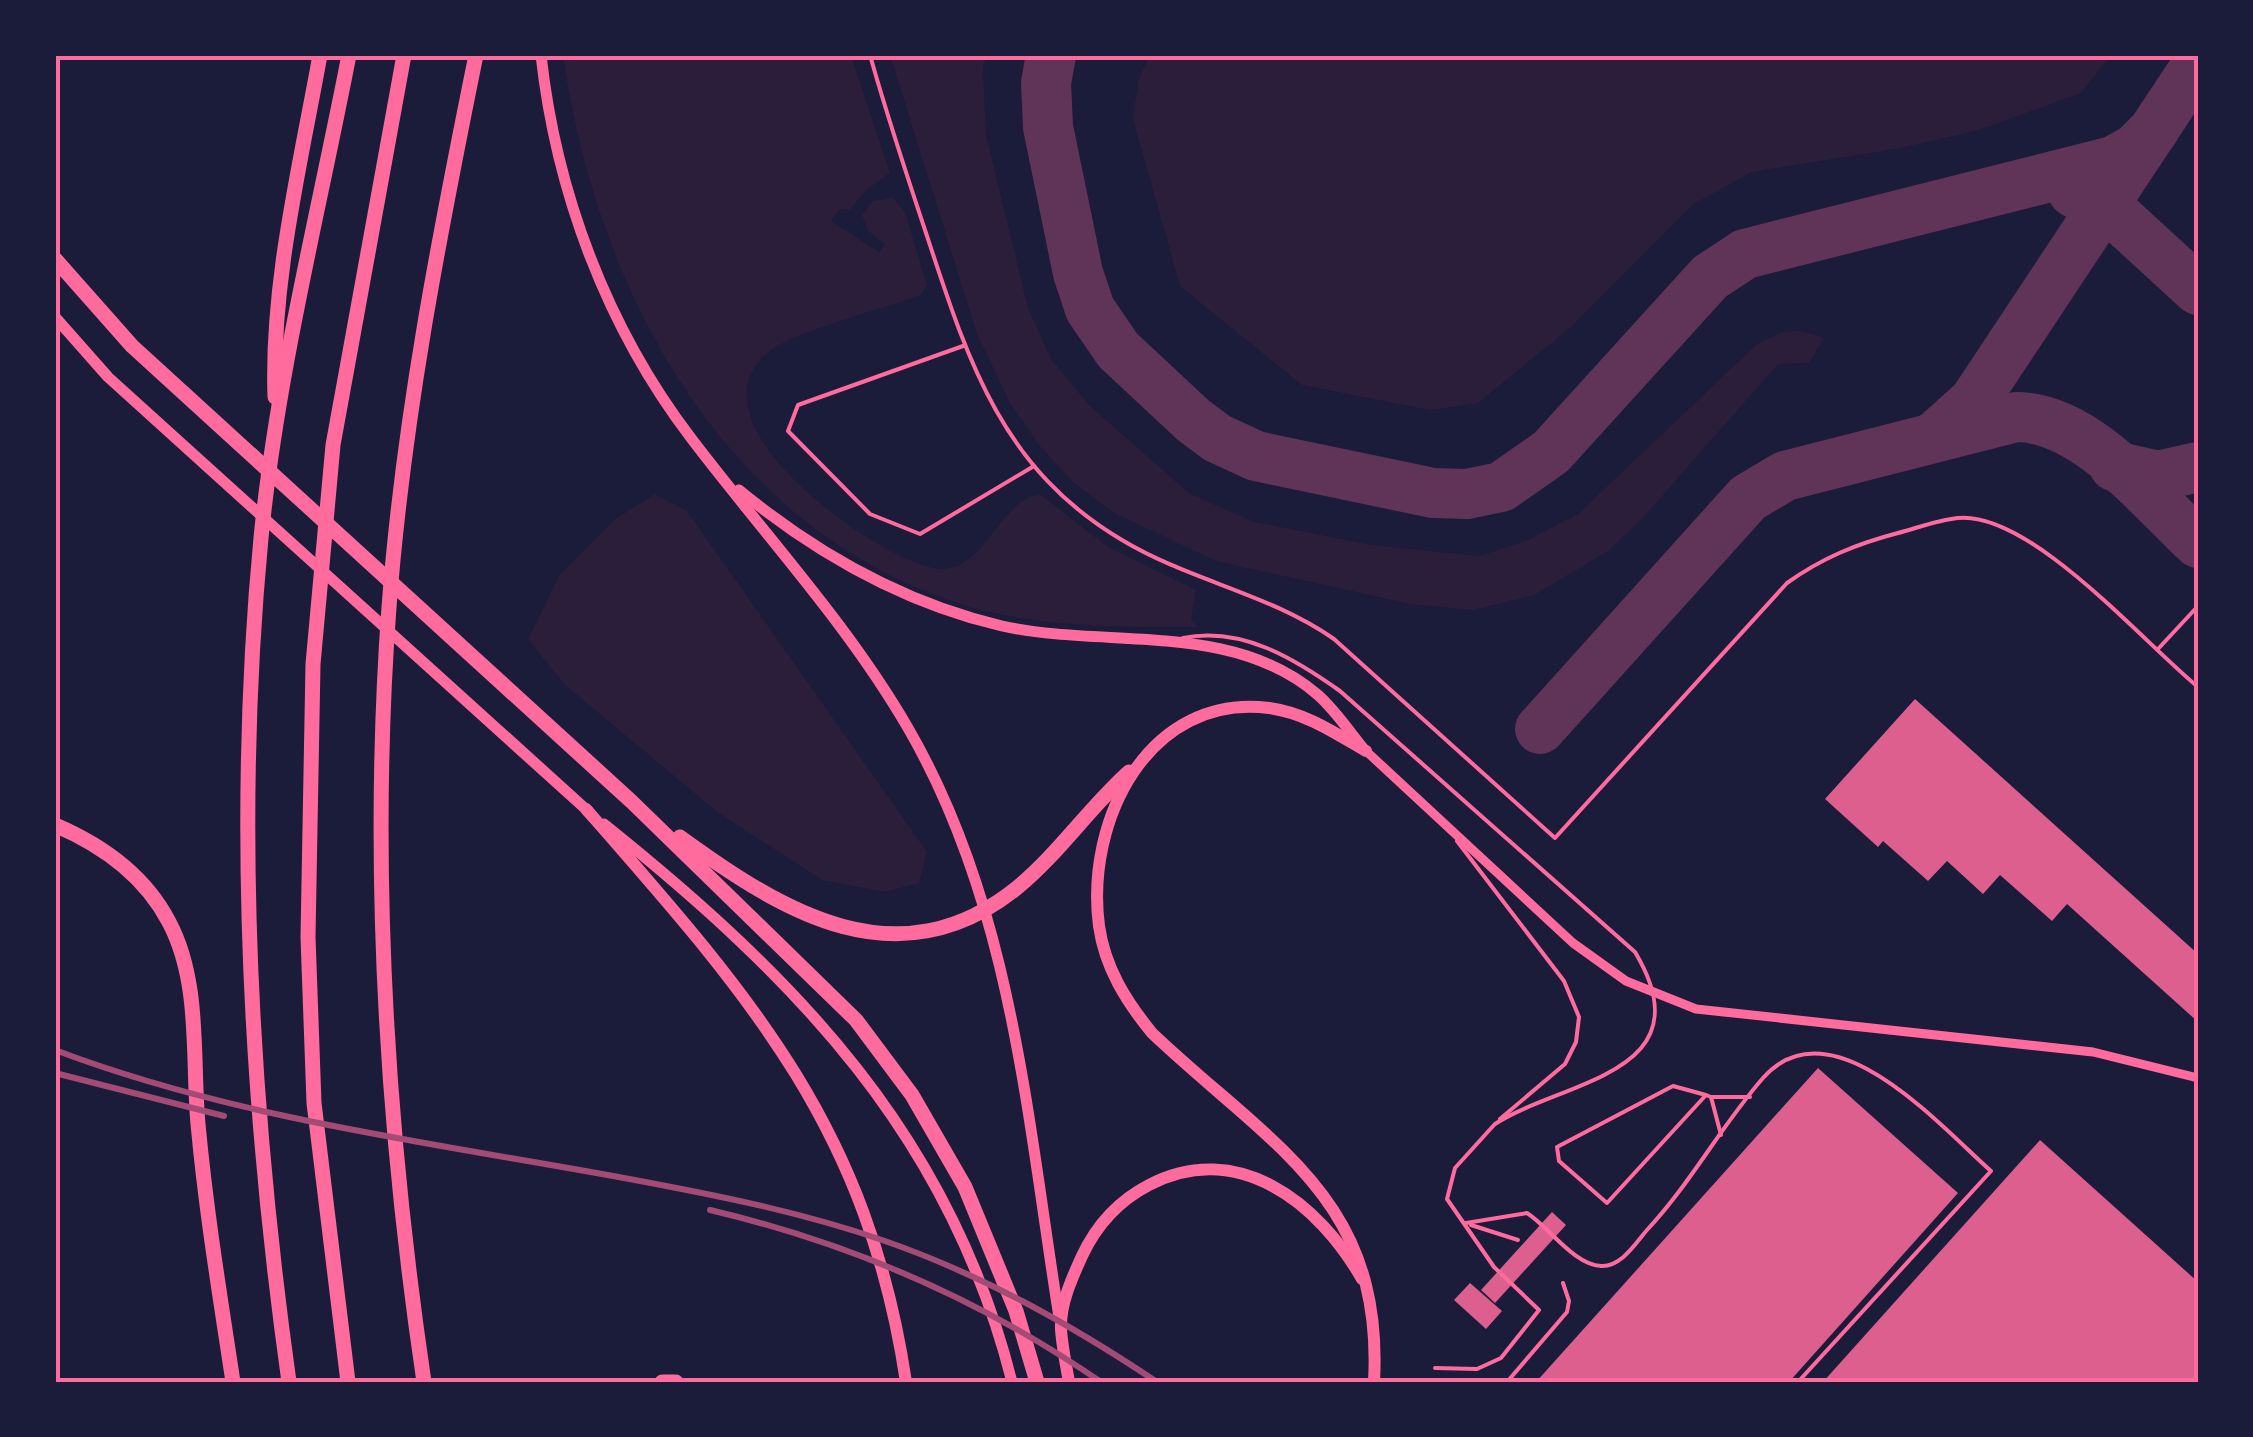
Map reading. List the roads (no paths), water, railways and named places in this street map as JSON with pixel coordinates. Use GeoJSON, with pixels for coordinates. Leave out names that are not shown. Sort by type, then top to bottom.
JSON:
{"type":"FeatureCollection","features":[{"type":"Feature","properties":{"kind":"highway"},"geometry":{"type":"LineString","coordinates":[[276,427],[273,356],[320,55]]}},
{"type":"Feature","properties":{"kind":"highway"},"geometry":{"type":"LineString","coordinates":[[289,1382],[259,1139],[248,902],[258,589],[276,427],[350,55]]}},
{"type":"Feature","properties":{"kind":"highway"},"geometry":{"type":"LineString","coordinates":[[348,1382],[314,1103],[308,937],[311,717],[333,445],[404,55]]}},
{"type":"Feature","properties":{"kind":"highway"},"geometry":{"type":"LineString","coordinates":[[424,1382],[400,1207],[384,1008],[384,708],[398,510],[428,309],[476,55]]}},
{"type":"Feature","properties":{"kind":"highway"},"geometry":{"type":"LineString","coordinates":[[55,259],[95,308],[193,403],[632,802],[834,996],[912,1094],[982,1220],[1037,1382]]}},
{"type":"Feature","properties":{"kind":"highway"},"geometry":{"type":"LineString","coordinates":[[632,802],[738,880],[791,910],[851,930],[912,932],[940,926],[994,904],[1039,868],[1129,772]]}},
{"type":"Feature","properties":{"kind":"highway"},"geometry":{"type":"LineString","coordinates":[[55,824],[103,848],[131,872],[168,920],[180,947],[188,976],[200,1142],[234,1382]]}},
{"type":"Feature","properties":{"kind":"highway"},"geometry":{"type":"LineString","coordinates":[[662,1382],[676,1382]]}},
{"type":"Feature","properties":{"kind":"main road"},"geometry":{"type":"LineString","coordinates":[[541,55],[558,158],[607,299],[660,394],[886,692],[921,751],[960,834],[1004,974],[1068,1382]]}},
{"type":"Feature","properties":{"kind":"main road"},"geometry":{"type":"LineString","coordinates":[[55,317],[108,378],[586,810],[767,964],[862,1072],[918,1157],[966,1248],[1012,1382]]}},
{"type":"Feature","properties":{"kind":"main road"},"geometry":{"type":"LineString","coordinates":[[722,477],[825,552],[936,608],[1007,627],[1225,649],[1291,676],[1320,696],[1366,751]]}},
{"type":"Feature","properties":{"kind":"main road"},"geometry":{"type":"LineString","coordinates":[[1366,751],[1303,716],[1250,706],[1187,721],[1166,734],[1129,772],[1102,852],[1099,925],[1115,980],[1152,1033],[1327,1198],[1352,1237],[1374,1324],[1374,1382]]}},
{"type":"Feature","properties":{"kind":"main road"},"geometry":{"type":"LineString","coordinates":[[586,810],[707,949],[806,1087],[845,1161],[874,1233],[906,1382]]}},
{"type":"Feature","properties":{"kind":"main road"},"geometry":{"type":"LineString","coordinates":[[1060,1326],[1077,1267],[1101,1224],[1140,1190],[1163,1178],[1195,1170],[1234,1171],[1285,1192],[1333,1234],[1368,1290]]}},
{"type":"Feature","properties":{"kind":"street"},"geometry":{"type":"LineString","coordinates":[[1366,751],[1572,943],[1626,981],[1696,1009],[2092,1052],[2198,1078]]}},
{"type":"Feature","properties":{"kind":"lane"},"geometry":{"type":"LineString","coordinates":[[870,55],[964,346],[996,415],[1034,466],[1085,515],[1124,542],[1202,578],[1285,608],[1334,639],[1555,838],[1753,616],[1818,560],[1855,544],[1960,518],[1992,523],[2052,556],[2198,687]]}},
{"type":"Feature","properties":{"kind":"lane"},"geometry":{"type":"LineString","coordinates":[[964,346],[798,405],[788,430],[870,514],[920,534],[1034,466]]}},
{"type":"Feature","properties":{"kind":"lane"},"geometry":{"type":"LineString","coordinates":[[2158,649],[2198,606]]}},
{"type":"Feature","properties":{"kind":"lane"},"geometry":{"type":"LineString","coordinates":[[1163,642],[1196,635],[1229,637],[1301,663],[1340,691],[1635,952],[1652,989],[1654,1014],[1638,1053],[1609,1076],[1528,1106],[1495,1124]]}},
{"type":"Feature","properties":{"kind":"lane"},"geometry":{"type":"LineString","coordinates":[[1426,803],[1564,981],[1576,1004],[1579,1030],[1565,1064],[1495,1124],[1455,1168],[1447,1187],[1452,1208],[1494,1267],[1539,1310],[1500,1358],[1476,1368],[1436,1368]]}},
{"type":"Feature","properties":{"kind":"lane"},"geometry":{"type":"LineString","coordinates":[[1466,1223],[1527,1214],[1584,1261],[1603,1266],[1618,1262],[1675,1200],[1750,1097],[1784,1060],[1806,1052],[1855,1060],[1914,1104],[1991,1171],[1798,1382]]}},
{"type":"Feature","properties":{"kind":"lane"},"geometry":{"type":"LineString","coordinates":[[1708,1096],[1607,1203],[1560,1161],[1556,1152],[1557,1147],[1673,1086],[1708,1096],[1750,1097]]}},
{"type":"Feature","properties":{"kind":"lane"},"geometry":{"type":"LineString","coordinates":[[1708,1096],[1721,1137]]}},
{"type":"Feature","properties":{"kind":"lane"},"geometry":{"type":"LineString","coordinates":[[1466,1223],[1518,1240]]}},
{"type":"Feature","properties":{"kind":"lane"},"geometry":{"type":"LineString","coordinates":[[1506,1382],[1566,1312],[1569,1301],[1563,1284]]}},
{"type":"Feature","properties":{"kind":"railway"},"geometry":{"type":"LineString","coordinates":[[55,1050],[124,1074],[265,1112],[689,1190],[850,1230],[919,1253],[990,1285],[1091,1340],[1157,1382]]}},
{"type":"Feature","properties":{"kind":"railway"},"geometry":{"type":"LineString","coordinates":[[55,1073],[224,1116]]}},
{"type":"Feature","properties":{"kind":"railway"},"geometry":{"type":"LineString","coordinates":[[710,1210],[813,1239],[913,1278],[1009,1325],[1101,1382]]}}]}
